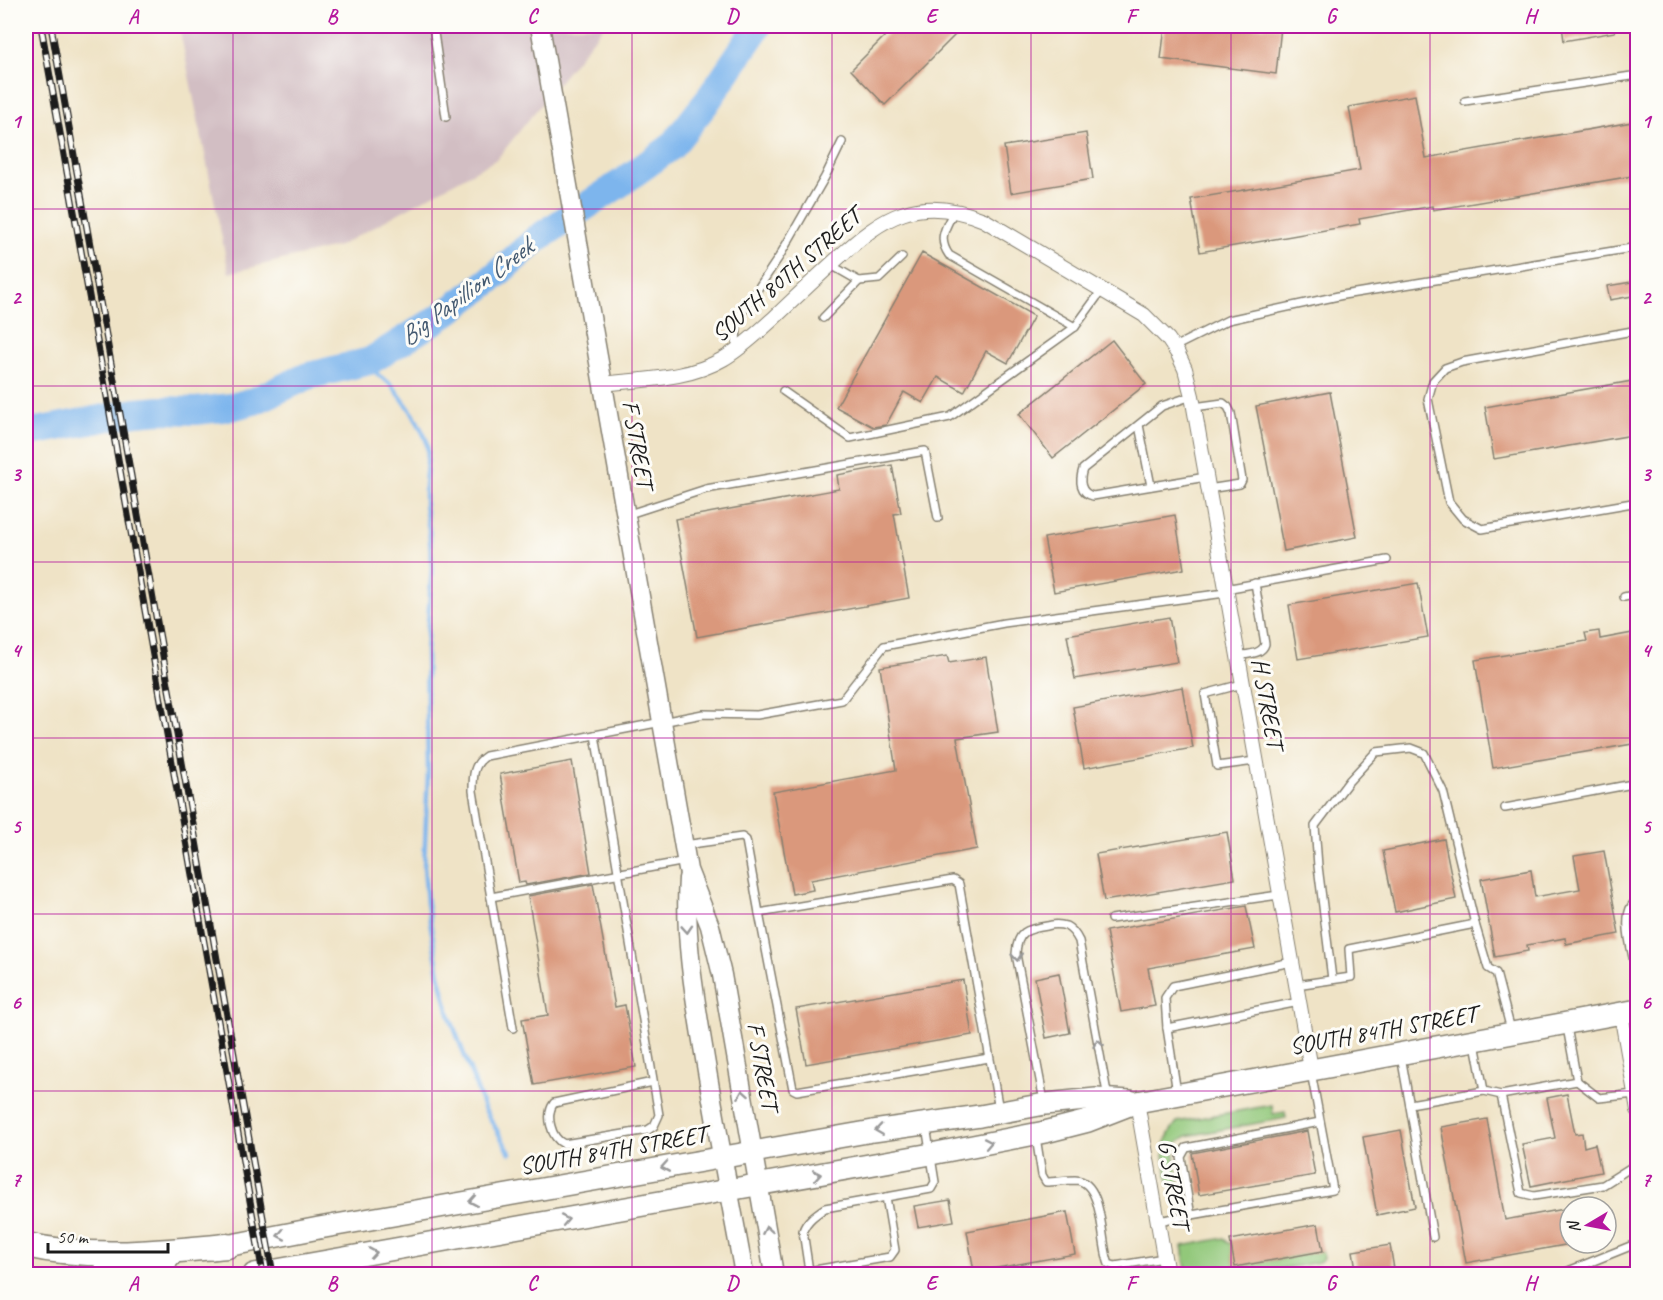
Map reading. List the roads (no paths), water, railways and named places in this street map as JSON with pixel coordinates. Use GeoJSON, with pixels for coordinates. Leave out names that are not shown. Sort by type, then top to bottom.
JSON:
{"type":"FeatureCollection","features":[{"type":"Feature","properties":{"kind":"highway"},"geometry":{"type":"LineString","coordinates":[[26,1245],[56,1251],[116,1254],[226,1246]]}},
{"type":"Feature","properties":{"kind":"main road","name":"SOUTH 84TH STREET"},"geometry":{"type":"LineString","coordinates":[[254,1275],[1036,1134],[1088,1120],[1137,1102],[1629,1011]]}},
{"type":"Feature","properties":{"kind":"main road","name":"SOUTH 84TH STREET"},"geometry":{"type":"LineString","coordinates":[[101,1275],[226,1246],[319,1228],[722,1157],[1045,1104],[1108,1100],[1137,1102]]}},
{"type":"Feature","properties":{"kind":"street","name":"F STREET"},"geometry":{"type":"LineString","coordinates":[[540,26],[686,859],[710,926],[722,975],[774,1275]]}},
{"type":"Feature","properties":{"kind":"street","name":"SOUTH 80TH STREET"},"geometry":{"type":"LineString","coordinates":[[603,384],[680,375],[701,369],[736,351],[864,234],[893,216],[920,210],[954,211],[984,220],[1144,315],[1174,346]]}},
{"type":"Feature","properties":{"kind":"street","name":"H STREET"},"geometry":{"type":"LineString","coordinates":[[1174,346],[1185,369],[1193,402],[1236,656],[1311,1069]]}},
{"type":"Feature","properties":{"kind":"street","name":"F STREET"},"geometry":{"type":"LineString","coordinates":[[686,859],[689,962],[744,1275]]}},
{"type":"Feature","properties":{"kind":"street"},"geometry":{"type":"LineString","coordinates":[[1629,1011],[1638,1110]]}},
{"type":"Feature","properties":{"kind":"street","name":"G STREET"},"geometry":{"type":"LineString","coordinates":[[1137,1102],[1167,1275]]}},
{"type":"Feature","properties":{"kind":"lane"},"geometry":{"type":"LineString","coordinates":[[433,26],[446,117]]}},
{"type":"Feature","properties":{"kind":"lane"},"geometry":{"type":"LineString","coordinates":[[1465,101],[1638,75]]}},
{"type":"Feature","properties":{"kind":"lane"},"geometry":{"type":"LineString","coordinates":[[736,351],[737,320],[779,257],[825,177],[842,142]]}},
{"type":"Feature","properties":{"kind":"lane"},"geometry":{"type":"LineString","coordinates":[[954,211],[943,232],[943,247],[949,255],[1075,327]]}},
{"type":"Feature","properties":{"kind":"lane"},"geometry":{"type":"LineString","coordinates":[[1174,346],[1228,320],[1343,295],[1638,247]]}},
{"type":"Feature","properties":{"kind":"lane"},"geometry":{"type":"LineString","coordinates":[[831,265],[860,281],[879,279],[902,256]]}},
{"type":"Feature","properties":{"kind":"lane"},"geometry":{"type":"LineString","coordinates":[[823,318],[860,281]]}},
{"type":"Feature","properties":{"kind":"lane"},"geometry":{"type":"LineString","coordinates":[[783,391],[850,438],[950,417],[1075,327],[1102,290]]}},
{"type":"Feature","properties":{"kind":"lane"},"geometry":{"type":"LineString","coordinates":[[1638,330],[1462,362],[1445,368],[1433,381],[1428,399],[1449,502],[1463,519],[1482,529],[1638,502]]}},
{"type":"Feature","properties":{"kind":"lane"},"geometry":{"type":"LineString","coordinates":[[1193,402],[1223,403],[1228,407],[1231,413],[1242,480],[1240,484],[1151,486],[1093,496],[1087,495],[1082,488],[1080,477],[1083,469],[1162,406],[1193,402]]}},
{"type":"Feature","properties":{"kind":"lane"},"geometry":{"type":"LineString","coordinates":[[1139,425],[1151,486]]}},
{"type":"Feature","properties":{"kind":"lane"},"geometry":{"type":"LineString","coordinates":[[626,515],[706,489],[925,451],[938,518]]}},
{"type":"Feature","properties":{"kind":"lane"},"geometry":{"type":"LineString","coordinates":[[513,1028],[473,791],[476,765],[486,756],[704,714],[757,715],[842,700],[884,646],[1004,623],[1225,591],[1255,583],[1387,560]]}},
{"type":"Feature","properties":{"kind":"lane"},"geometry":{"type":"LineString","coordinates":[[1236,656],[1261,651],[1265,644],[1255,583]]}},
{"type":"Feature","properties":{"kind":"lane"},"geometry":{"type":"LineString","coordinates":[[1624,597],[1638,594]]}},
{"type":"Feature","properties":{"kind":"lane"},"geometry":{"type":"LineString","coordinates":[[1242,684],[1205,694],[1217,766],[1255,761]]}},
{"type":"Feature","properties":{"kind":"lane"},"geometry":{"type":"LineString","coordinates":[[595,735],[659,1115],[654,1126],[648,1130],[564,1144],[553,1135],[549,1113],[554,1103],[653,1082]]}},
{"type":"Feature","properties":{"kind":"lane"},"geometry":{"type":"LineString","coordinates":[[1332,980],[1315,826],[1349,781],[1376,752],[1411,748],[1424,753],[1443,791],[1475,924],[1488,968],[1496,973],[1512,1033]]}},
{"type":"Feature","properties":{"kind":"lane"},"geometry":{"type":"LineString","coordinates":[[1505,808],[1638,783]]}},
{"type":"Feature","properties":{"kind":"lane"},"geometry":{"type":"LineString","coordinates":[[491,897],[618,875],[686,859],[742,837],[746,840],[793,1089],[796,1091],[989,1058]]}},
{"type":"Feature","properties":{"kind":"lane"},"geometry":{"type":"LineString","coordinates":[[759,913],[953,880],[959,884],[999,1112]]}},
{"type":"Feature","properties":{"kind":"lane"},"geometry":{"type":"LineString","coordinates":[[1111,919],[1279,895]]}},
{"type":"Feature","properties":{"kind":"lane"},"geometry":{"type":"LineString","coordinates":[[1638,901],[1633,902],[1628,909],[1627,920],[1638,977]]}},
{"type":"Feature","properties":{"kind":"lane"},"geometry":{"type":"LineString","coordinates":[[1045,1104],[1016,946],[1018,939],[1029,929],[1055,924],[1066,926],[1079,941],[1108,1100]]}},
{"type":"Feature","properties":{"kind":"lane"},"geometry":{"type":"LineString","coordinates":[[1296,985],[1352,976],[1349,949],[1475,924]]}},
{"type":"Feature","properties":{"kind":"lane"},"geometry":{"type":"LineString","coordinates":[[1178,1094],[1167,1028],[1165,998],[1173,986],[1292,962]]}},
{"type":"Feature","properties":{"kind":"lane"},"geometry":{"type":"LineString","coordinates":[[1167,1028],[1299,1002]]}},
{"type":"Feature","properties":{"kind":"lane"},"geometry":{"type":"LineString","coordinates":[[1566,1023],[1577,1081],[1599,1098],[1635,1094]]}},
{"type":"Feature","properties":{"kind":"lane"},"geometry":{"type":"LineString","coordinates":[[1474,1040],[1484,1091]]}},
{"type":"Feature","properties":{"kind":"lane"},"geometry":{"type":"LineString","coordinates":[[1401,1053],[1433,1237]]}},
{"type":"Feature","properties":{"kind":"lane"},"geometry":{"type":"LineString","coordinates":[[1158,1221],[1333,1190],[1311,1069]]}},
{"type":"Feature","properties":{"kind":"lane"},"geometry":{"type":"LineString","coordinates":[[1410,1104],[1484,1091],[1501,1095],[1577,1081]]}},
{"type":"Feature","properties":{"kind":"lane"},"geometry":{"type":"LineString","coordinates":[[1501,1095],[1521,1193],[1534,1196],[1603,1185],[1630,1168],[1638,1167]]}},
{"type":"Feature","properties":{"kind":"lane"},"geometry":{"type":"LineString","coordinates":[[1191,1216],[1181,1157],[1186,1148],[1320,1122]]}},
{"type":"Feature","properties":{"kind":"lane"},"geometry":{"type":"LineString","coordinates":[[809,1271],[803,1231],[814,1215],[825,1208],[931,1189],[935,1182],[925,1124]]}},
{"type":"Feature","properties":{"kind":"lane"},"geometry":{"type":"LineString","coordinates":[[1036,1134],[1042,1175],[1046,1182],[1077,1180],[1085,1184],[1096,1197],[1109,1264],[1121,1266],[1164,1258]]}},
{"type":"Feature","properties":{"kind":"lane"},"geometry":{"type":"LineString","coordinates":[[788,1275],[890,1257],[895,1250],[886,1197]]}},
{"type":"Feature","properties":{"kind":"lane"},"geometry":{"type":"LineString","coordinates":[[1561,1275],[1638,1243]]}},
{"type":"Feature","properties":{"kind":"waterway","name":"Big Papillion Creek"},"geometry":{"type":"LineString","coordinates":[[26,433],[136,412],[196,411],[231,407],[254,401],[308,376],[370,361],[442,316],[489,281],[538,238],[671,147],[706,103],[758,26]]}},
{"type":"Feature","properties":{"kind":"waterway"},"geometry":{"type":"LineString","coordinates":[[370,361],[378,375],[392,385],[414,415],[426,439],[428,451],[425,506],[432,565],[426,651],[428,771],[424,866],[427,904],[439,974],[449,1014],[484,1108],[510,1153]]}},
{"type":"Feature","properties":{"kind":"railway"},"geometry":{"type":"LineString","coordinates":[[41,26],[263,1274]]}},
{"type":"Feature","properties":{"kind":"railway"},"geometry":{"type":"LineString","coordinates":[[51,26],[273,1274]]}}]}
